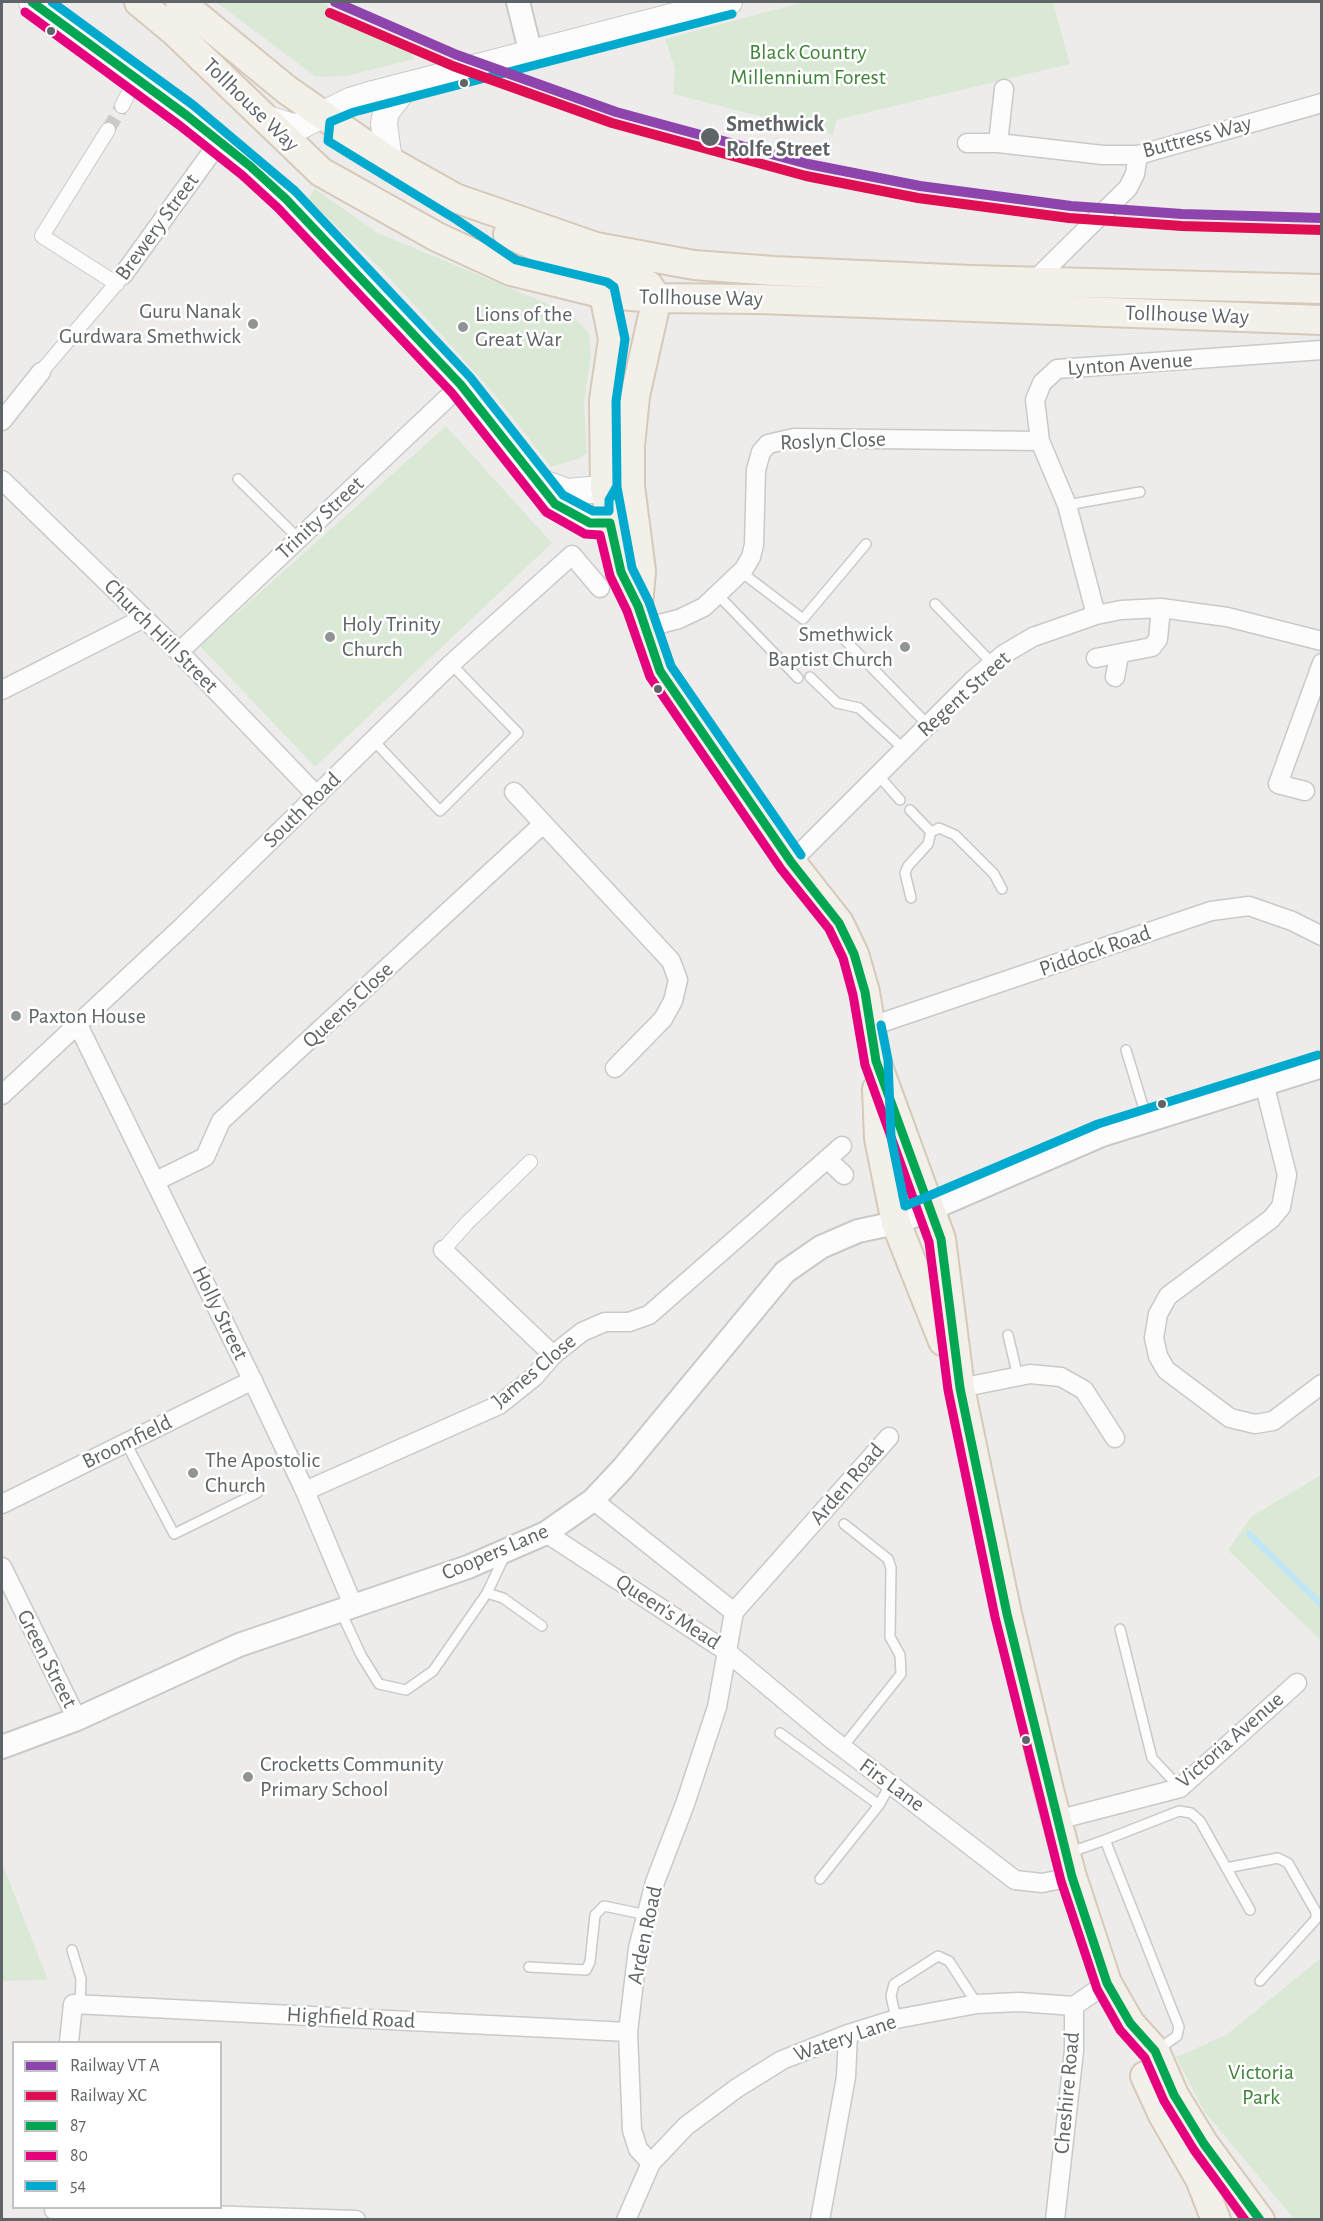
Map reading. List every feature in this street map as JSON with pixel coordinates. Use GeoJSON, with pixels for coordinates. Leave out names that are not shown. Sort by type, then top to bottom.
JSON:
{"type":"FeatureCollection","features":[{"type":"Feature","properties":{"kind":"main road"},"geometry":{"type":"LineString","coordinates":[[32,2],[219,142],[286,199],[460,385],[555,504],[590,523],[610,523]]}},
{"type":"Feature","properties":{"kind":"main road","name":"Tollhouse Way"},"geometry":{"type":"LineString","coordinates":[[139,2],[174,31],[321,172],[437,237],[511,271],[604,294],[657,298],[771,299],[1322,320]]}},
{"type":"Feature","properties":{"kind":"main road","name":"Tollhouse Way"},"geometry":{"type":"LineString","coordinates":[[180,2],[320,114],[389,161],[455,198],[596,247],[694,265],[1033,282],[1322,289]]}},
{"type":"Feature","properties":{"kind":"main road"},"geometry":{"type":"LineString","coordinates":[[267,119],[296,128],[350,101],[729,2]]}},
{"type":"Feature","properties":{"kind":"main road"},"geometry":{"type":"LineString","coordinates":[[389,161],[383,128],[386,112],[406,86]]}},
{"type":"Feature","properties":{"kind":"main road"},"geometry":{"type":"LineString","coordinates":[[320,114],[315,147],[343,167],[451,230],[511,271]]}},
{"type":"Feature","properties":{"kind":"main road"},"geometry":{"type":"LineString","coordinates":[[455,198],[498,230],[561,257],[620,273],[648,285],[657,298],[610,523],[621,572],[641,617],[660,671],[791,862],[833,944],[869,1028],[876,1061],[941,1239],[960,1388],[1007,1614],[1069,1865],[1107,1983],[1130,2023],[1146,2038],[1155,2051],[1174,2095],[1204,2144],[1252,2210]]}},
{"type":"Feature","properties":{"kind":"main road"},"geometry":{"type":"LineString","coordinates":[[604,294],[613,339],[604,400],[617,487],[641,571],[641,617]]}},
{"type":"Feature","properties":{"kind":"main road"},"geometry":{"type":"LineString","coordinates":[[537,481],[567,492],[617,487]]}},
{"type":"Feature","properties":{"kind":"main road"},"geometry":{"type":"LineString","coordinates":[[876,1061],[879,1138],[896,1222],[920,1277],[960,1388]]}},
{"type":"Feature","properties":{"kind":"main road"},"geometry":{"type":"LineString","coordinates":[[1130,2023],[1131,2045],[1135,2055],[1157,2104],[1200,2178],[1216,2219]]}},
{"type":"Feature","properties":{"kind":"main road"},"geometry":{"type":"LineString","coordinates":[[1216,2219],[1222,2208],[1232,2202],[1252,2210]]}},
{"type":"Feature","properties":{"kind":"street"},"geometry":{"type":"LineString","coordinates":[[521,10],[531,54]]}},
{"type":"Feature","properties":{"kind":"street"},"geometry":{"type":"LineString","coordinates":[[999,143],[1004,89]]}},
{"type":"Feature","properties":{"kind":"street","name":"Buttress Way"},"geometry":{"type":"LineString","coordinates":[[967,143],[999,143],[1039,150],[1138,155],[1322,103]]}},
{"type":"Feature","properties":{"kind":"street"},"geometry":{"type":"LineString","coordinates":[[108,130],[42,236],[120,279]]}},
{"type":"Feature","properties":{"kind":"street","name":"Brewery Street"},"geometry":{"type":"LineString","coordinates":[[2,421],[120,279],[219,142]]}},
{"type":"Feature","properties":{"kind":"street"},"geometry":{"type":"LineString","coordinates":[[1033,282],[1128,188],[1135,174],[1138,155]]}},
{"type":"Feature","properties":{"kind":"street","name":"Lynton Avenue"},"geometry":{"type":"LineString","coordinates":[[1096,615],[1066,506],[1041,441],[1035,400],[1042,383],[1057,369],[1322,350]]}},
{"type":"Feature","properties":{"kind":"street","name":"Trinity Street"},"geometry":{"type":"LineString","coordinates":[[179,652],[460,385]]}},
{"type":"Feature","properties":{"kind":"street","name":"Roslyn Close"},"geometry":{"type":"LineString","coordinates":[[641,617],[679,619],[704,608],[741,572],[751,557],[754,545],[760,452],[776,440],[827,438],[1041,441]]}},
{"type":"Feature","properties":{"kind":"street","name":"Church Hill Street"},"geometry":{"type":"LineString","coordinates":[[3,483],[179,652],[317,796]]}},
{"type":"Feature","properties":{"kind":"street","name":"South Road"},"geometry":{"type":"LineString","coordinates":[[2,1095],[317,796],[451,664],[572,555],[600,588]]}},
{"type":"Feature","properties":{"kind":"street"},"geometry":{"type":"LineString","coordinates":[[1096,658],[1119,656],[1152,647],[1158,639],[1161,608]]}},
{"type":"Feature","properties":{"kind":"street","name":"Regent Street"},"geometry":{"type":"LineString","coordinates":[[791,862],[992,663],[1034,637],[1096,615],[1121,610],[1161,608],[1227,617],[1322,641]]}},
{"type":"Feature","properties":{"kind":"street"},"geometry":{"type":"LineString","coordinates":[[2,690],[144,618]]}},
{"type":"Feature","properties":{"kind":"street"},"geometry":{"type":"LineString","coordinates":[[1115,677],[1119,656]]}},
{"type":"Feature","properties":{"kind":"street"},"geometry":{"type":"LineString","coordinates":[[1305,791],[1278,784],[1322,663]]}},
{"type":"Feature","properties":{"kind":"street"},"geometry":{"type":"LineString","coordinates":[[514,792],[671,961],[678,980],[673,1002],[663,1019],[616,1069]]}},
{"type":"Feature","properties":{"kind":"street","name":"Queens Close"},"geometry":{"type":"LineString","coordinates":[[156,1181],[205,1157],[221,1121],[543,824]]}},
{"type":"Feature","properties":{"kind":"street","name":"Piddock Road"},"geometry":{"type":"LineString","coordinates":[[869,1028],[1211,911],[1249,906],[1292,921],[1322,936]]}},
{"type":"Feature","properties":{"kind":"street","name":"Holly Street"},"geometry":{"type":"LineString","coordinates":[[78,1025],[253,1380],[304,1491],[346,1607]]}},
{"type":"Feature","properties":{"kind":"street","name":"Coopers Lane"},"geometry":{"type":"LineString","coordinates":[[2,1747],[77,1719],[239,1645],[507,1551],[546,1533],[593,1500],[785,1272],[821,1247],[858,1231],[896,1222],[931,1209],[1102,1135],[1322,1066]]}},
{"type":"Feature","properties":{"kind":"street"},"geometry":{"type":"LineString","coordinates":[[1264,1083],[1287,1175],[1281,1207],[1271,1219],[1168,1296],[1158,1314],[1154,1338],[1158,1356],[1166,1370],[1230,1418],[1255,1424],[1273,1420],[1322,1384]]}},
{"type":"Feature","properties":{"kind":"street","name":"James Close"},"geometry":{"type":"LineString","coordinates":[[304,1491],[500,1405],[534,1377],[553,1355],[582,1332],[605,1322],[629,1322],[649,1315],[842,1146]]}},
{"type":"Feature","properties":{"kind":"street"},"geometry":{"type":"LineString","coordinates":[[826,1159],[844,1175]]}},
{"type":"Feature","properties":{"kind":"street"},"geometry":{"type":"LineString","coordinates":[[530,1162],[467,1223],[443,1250],[553,1355]]}},
{"type":"Feature","properties":{"kind":"street"},"geometry":{"type":"LineString","coordinates":[[960,1388],[1030,1374],[1061,1377],[1084,1390],[1114,1438]]}},
{"type":"Feature","properties":{"kind":"street","name":"Broomfield"},"geometry":{"type":"LineString","coordinates":[[2,1504],[253,1380]]}},
{"type":"Feature","properties":{"kind":"street","name":"Arden Road"},"geometry":{"type":"LineString","coordinates":[[734,1612],[889,1437]]}},
{"type":"Feature","properties":{"kind":"street","name":"Queen's Mead"},"geometry":{"type":"LineString","coordinates":[[546,1533],[726,1651],[734,1612],[593,1500]]}},
{"type":"Feature","properties":{"kind":"street","name":"Green Street"},"geometry":{"type":"LineString","coordinates":[[2,1567],[77,1719]]}},
{"type":"Feature","properties":{"kind":"street","name":"Arden Road"},"geometry":{"type":"LineString","coordinates":[[651,2163],[638,2149],[632,2130],[628,2032],[638,1948],[654,1882],[712,1725],[726,1651]]}},
{"type":"Feature","properties":{"kind":"street","name":"Firs Lane"},"geometry":{"type":"LineString","coordinates":[[726,1651],[842,1748],[933,1815],[1015,1880],[1042,1883],[1069,1865]]}},
{"type":"Feature","properties":{"kind":"street","name":"Victoria Avenue"},"geometry":{"type":"LineString","coordinates":[[1057,1820],[1180,1788],[1297,1683]]}},
{"type":"Feature","properties":{"kind":"street","name":"Cheshire Road"},"geometry":{"type":"LineString","coordinates":[[1055,2220],[1074,2051],[1074,2006],[1107,1983]]}},
{"type":"Feature","properties":{"kind":"street","name":"Watery Lane"},"geometry":{"type":"LineString","coordinates":[[651,2163],[686,2126],[737,2088],[782,2060],[848,2034],[896,2019],[977,2004],[1019,2002],[1074,2006]]}},
{"type":"Feature","properties":{"kind":"street"},"geometry":{"type":"LineString","coordinates":[[69,2041],[76,2005]]}},
{"type":"Feature","properties":{"kind":"street","name":"Highfield Road"},"geometry":{"type":"LineString","coordinates":[[76,2005],[628,2032]]}},
{"type":"Feature","properties":{"kind":"street"},"geometry":{"type":"LineString","coordinates":[[820,2220],[846,2077],[848,2034]]}},
{"type":"Feature","properties":{"kind":"street"},"geometry":{"type":"LineString","coordinates":[[626,2220],[651,2163]]}},
{"type":"Feature","properties":{"kind":"street"},"geometry":{"type":"LineString","coordinates":[[54,2212],[356,2220]]}},
{"type":"Feature","properties":{"kind":"lane"},"geometry":{"type":"LineString","coordinates":[[238,479],[298,538]]}},
{"type":"Feature","properties":{"kind":"lane"},"geometry":{"type":"LineString","coordinates":[[1066,506],[1140,492]]}},
{"type":"Feature","properties":{"kind":"lane"},"geometry":{"type":"LineString","coordinates":[[741,572],[802,619],[866,544]]}},
{"type":"Feature","properties":{"kind":"lane"},"geometry":{"type":"LineString","coordinates":[[718,596],[798,678]]}},
{"type":"Feature","properties":{"kind":"lane"},"geometry":{"type":"LineString","coordinates":[[935,604],[992,663]]}},
{"type":"Feature","properties":{"kind":"lane"},"geometry":{"type":"LineString","coordinates":[[841,636],[928,724]]}},
{"type":"Feature","properties":{"kind":"lane"},"geometry":{"type":"LineString","coordinates":[[373,740],[440,811],[518,733],[451,664]]}},
{"type":"Feature","properties":{"kind":"lane"},"geometry":{"type":"LineString","coordinates":[[810,677],[837,703],[859,708],[904,749]]}},
{"type":"Feature","properties":{"kind":"lane"},"geometry":{"type":"LineString","coordinates":[[878,775],[900,800]]}},
{"type":"Feature","properties":{"kind":"lane"},"geometry":{"type":"LineString","coordinates":[[910,810],[931,832]]}},
{"type":"Feature","properties":{"kind":"lane"},"geometry":{"type":"LineString","coordinates":[[911,898],[905,873],[908,866],[928,844],[931,832],[939,828],[955,835],[994,874],[1002,890]]}},
{"type":"Feature","properties":{"kind":"lane"},"geometry":{"type":"LineString","coordinates":[[1126,1050],[1147,1119]]}},
{"type":"Feature","properties":{"kind":"lane"},"geometry":{"type":"LineString","coordinates":[[1008,1335],[1018,1377]]}},
{"type":"Feature","properties":{"kind":"lane"},"geometry":{"type":"LineString","coordinates":[[126,1443],[174,1534],[257,1493]]}},
{"type":"Feature","properties":{"kind":"lane"},"geometry":{"type":"LineString","coordinates":[[842,1748],[901,1674],[900,1655],[890,1637],[891,1568],[888,1559],[844,1524]]}},
{"type":"Feature","properties":{"kind":"lane"},"geometry":{"type":"LineString","coordinates":[[346,1607],[361,1655],[379,1684],[406,1690],[432,1671],[487,1593],[507,1551]]}},
{"type":"Feature","properties":{"kind":"lane"},"geometry":{"type":"LineString","coordinates":[[487,1593],[503,1598],[542,1626]]}},
{"type":"Feature","properties":{"kind":"lane"},"geometry":{"type":"LineString","coordinates":[[1120,1629],[1152,1758],[1180,1788]]}},
{"type":"Feature","properties":{"kind":"lane"},"geometry":{"type":"LineString","coordinates":[[780,1733],[879,1805]]}},
{"type":"Feature","properties":{"kind":"lane"},"geometry":{"type":"LineString","coordinates":[[820,1879],[879,1805],[890,1785]]}},
{"type":"Feature","properties":{"kind":"lane"},"geometry":{"type":"LineString","coordinates":[[1069,1865],[1105,1840],[1179,1811],[1191,1813],[1200,1821],[1250,1910]]}},
{"type":"Feature","properties":{"kind":"lane"},"geometry":{"type":"LineString","coordinates":[[1105,1840],[1179,2027],[1177,2037],[1155,2051]]}},
{"type":"Feature","properties":{"kind":"lane"},"geometry":{"type":"LineString","coordinates":[[1226,1868],[1278,1858],[1288,1863],[1316,1912],[1316,1919],[1260,1982]]}},
{"type":"Feature","properties":{"kind":"lane"},"geometry":{"type":"LineString","coordinates":[[529,1967],[586,1970],[590,1962],[595,1915],[604,1906],[647,1915]]}},
{"type":"Feature","properties":{"kind":"lane"},"geometry":{"type":"LineString","coordinates":[[72,1950],[81,1979],[76,2005]]}},
{"type":"Feature","properties":{"kind":"lane"},"geometry":{"type":"LineString","coordinates":[[896,2019],[891,1996],[894,1984],[939,1956],[949,1960],[977,2004]]}},
{"type":"Feature","properties":{"kind":"green space"},"geometry":{"type":"Polygon","coordinates":[[[216,2],[319,2],[409,42],[414,59],[347,76],[316,77],[216,2]]]}},
{"type":"Feature","properties":{"kind":"green space","name":"Black Country Millennium Forest"},"geometry":{"type":"Polygon","coordinates":[[[804,2],[1053,2],[1070,64],[836,120],[833,135],[673,94],[675,69],[665,39],[804,2]]]}},
{"type":"Feature","properties":{"kind":"green space"},"geometry":{"type":"Polygon","coordinates":[[[315,189],[378,233],[570,313],[589,333],[591,354],[584,404],[587,454],[551,467],[494,394],[439,332],[382,270],[308,199],[315,189]]]}},
{"type":"Feature","properties":{"kind":"green space"},"geometry":{"type":"Polygon","coordinates":[[[446,426],[552,543],[315,767],[200,646],[446,426]]]}},
{"type":"Feature","properties":{"kind":"green space"},"geometry":{"type":"Polygon","coordinates":[[[1321,1475],[1321,1641],[1228,1550],[1252,1516],[1321,1475]]]}},
{"type":"Feature","properties":{"kind":"green space"},"geometry":{"type":"Polygon","coordinates":[[[2,1863],[48,1980],[2,1981],[2,1863]]]}},
{"type":"Feature","properties":{"kind":"green space","name":"Victoria Park"},"geometry":{"type":"Polygon","coordinates":[[[1321,1958],[1321,2219],[1294,2219],[1204,2111],[1176,2057],[1226,2035],[1321,1958]]]}},
{"type":"Feature","properties":{"kind":"waterway"},"geometry":{"type":"LineString","coordinates":[[1249,1534],[1322,1605]]}},
{"type":"Feature","properties":{"kind":"tunnel"},"geometry":{"type":"LineString","coordinates":[[108,130],[122,106]]}},
{"type":"Feature","properties":{"kind":"transit line","name":"87"},"geometry":{"type":"LineString","coordinates":[[32,2],[186,115],[250,166],[286,199],[461,385],[555,504],[590,523],[610,523],[621,572],[638,606],[660,671],[791,862],[839,923],[854,954],[865,992],[876,1061],[941,1239],[960,1388],[1007,1614],[1072,1877],[1107,1983],[1130,2023],[1155,2051],[1174,2095],[1204,2144],[1260,2220]]}},
{"type":"Feature","properties":{"kind":"transit line","name":"54"},"geometry":{"type":"LineString","coordinates":[[52,2],[193,105],[295,191],[470,377],[563,495],[593,511],[609,511],[609,500],[617,486]]}},
{"type":"Feature","properties":{"kind":"transit line"},"geometry":{"type":"LineString","coordinates":[[335,2],[457,55],[616,112],[808,164],[920,186],[1071,206],[1182,214],[1322,218]]}},
{"type":"Feature","properties":{"kind":"transit line","name":"80"},"geometry":{"type":"LineString","coordinates":[[25,12],[179,125],[242,175],[278,208],[452,393],[546,512],[585,534],[600,535],[610,576],[627,611],[650,677],[781,869],[829,929],[843,958],[853,995],[865,1065],[929,1242],[948,1390],[995,1617],[1061,1881],[1097,1989],[1120,2030],[1145,2058],[1164,2101],[1194,2150],[1245,2220]]}},
{"type":"Feature","properties":{"kind":"transit line","name":"54"},"geometry":{"type":"LineString","coordinates":[[732,14],[354,112],[330,122],[328,141],[457,220],[516,260],[607,282],[614,287],[625,339],[616,401],[617,487],[632,568],[649,602],[671,666],[801,855]]}},
{"type":"Feature","properties":{"kind":"transit line","name":"54"},"geometry":{"type":"LineString","coordinates":[[881,1025],[888,1060],[891,1137],[905,1206],[1098,1124],[1318,1055]]}},
{"type":"Feature","properties":{"kind":"rail line","name":"XC"},"geometry":{"type":"LineString","coordinates":[[330,13],[453,66],[612,123],[806,176],[918,198],[1069,218],[1182,226],[1322,230]]}},
{"type":"Feature","properties":{"kind":"place","name":"Smethwick Rolfe Street"},"geometry":{"type":"Point","coordinates":[710,137]}},
{"type":"Feature","properties":{"kind":"place","name":"Guru Nanak Gurdwara Smethwick"},"geometry":{"type":"Point","coordinates":[253,324]}},
{"type":"Feature","properties":{"kind":"place","name":"Lions of the Great War"},"geometry":{"type":"Point","coordinates":[463,327]}},
{"type":"Feature","properties":{"kind":"place","name":"Holy Trinity Church"},"geometry":{"type":"Point","coordinates":[330,637]}},
{"type":"Feature","properties":{"kind":"place","name":"Smethwick Baptist Church"},"geometry":{"type":"Point","coordinates":[905,647]}},
{"type":"Feature","properties":{"kind":"place","name":"Paxton House"},"geometry":{"type":"Point","coordinates":[16,1016]}},
{"type":"Feature","properties":{"kind":"place","name":"The Apostolic Church"},"geometry":{"type":"Point","coordinates":[193,1473]}},
{"type":"Feature","properties":{"kind":"place","name":"Crocketts Community Primary School"},"geometry":{"type":"Point","coordinates":[248,1777]}}]}
